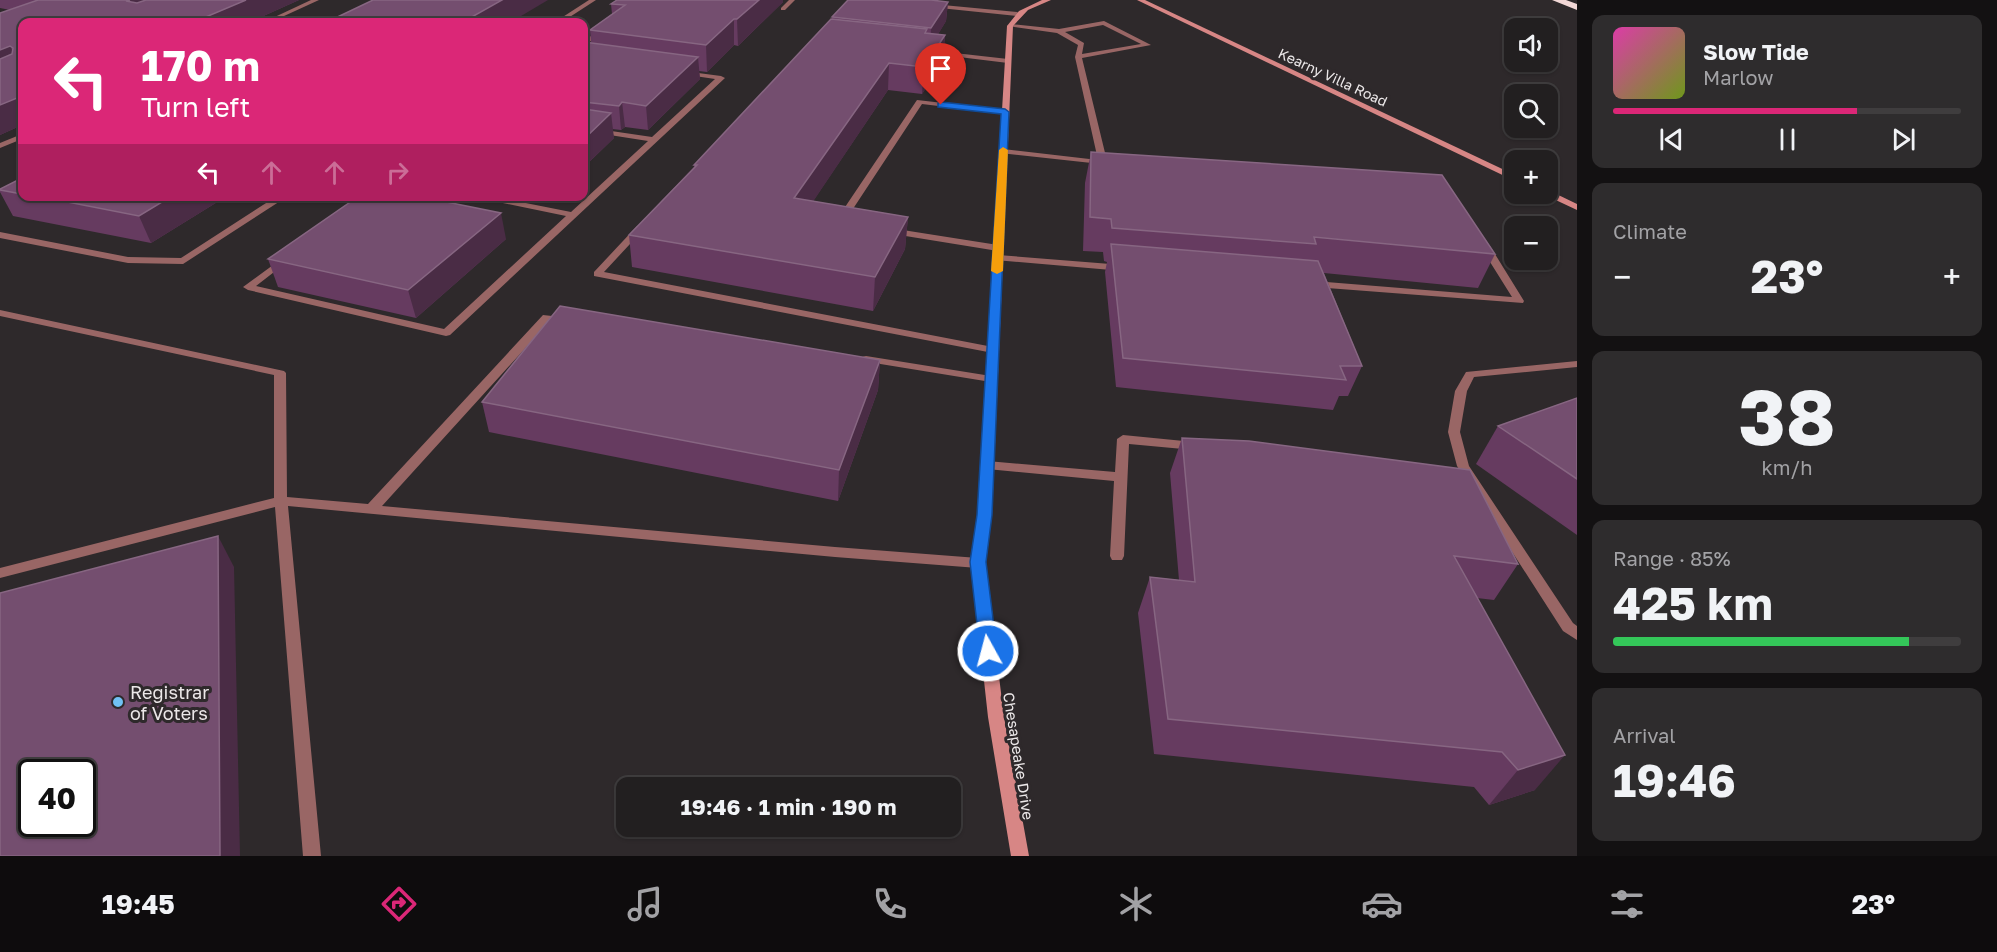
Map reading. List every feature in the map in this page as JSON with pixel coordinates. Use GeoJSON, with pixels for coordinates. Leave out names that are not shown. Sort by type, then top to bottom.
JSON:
{"type":"FeatureCollection","features":[{"type":"Feature","properties":{"kind":"highway"},"geometry":{"type":"LineString","coordinates":[[1557,0],[1577,7]]}},
{"type":"Feature","properties":{"kind":"street"},"geometry":{"type":"LineString","coordinates":[[1017,14],[1048,0]]}},
{"type":"Feature","properties":{"kind":"street","name":"Kearny Villa Road"},"geometry":{"type":"LineString","coordinates":[[1140,0],[1504,173]]}},
{"type":"Feature","properties":{"kind":"street","name":"Chesapeake Drive"},"geometry":{"type":"LineString","coordinates":[[1017,14],[1010,26],[985,515],[978,562],[996,717],[1020,856]]}},
{"type":"Feature","properties":{"kind":"street"},"geometry":{"type":"LineString","coordinates":[[1558,198],[1577,207]]}},
{"type":"Feature","properties":{"kind":"lane"},"geometry":{"type":"LineString","coordinates":[[276,18],[316,0]]}},
{"type":"Feature","properties":{"kind":"lane"},"geometry":{"type":"LineString","coordinates":[[565,18],[594,0]]}},
{"type":"Feature","properties":{"kind":"lane"},"geometry":{"type":"LineString","coordinates":[[783,9],[792,0]]}},
{"type":"Feature","properties":{"kind":"lane"},"geometry":{"type":"LineString","coordinates":[[955,8],[961,0]]}},
{"type":"Feature","properties":{"kind":"lane"},"geometry":{"type":"LineString","coordinates":[[920,4],[1017,14]]}},
{"type":"Feature","properties":{"kind":"lane"},"geometry":{"type":"LineString","coordinates":[[1010,26],[1059,31],[1104,23],[1148,45],[1078,57]]}},
{"type":"Feature","properties":{"kind":"lane"},"geometry":{"type":"LineString","coordinates":[[588,41],[609,25]]}},
{"type":"Feature","properties":{"kind":"lane"},"geometry":{"type":"LineString","coordinates":[[1059,31],[1082,44],[1078,57],[1103,163]]}},
{"type":"Feature","properties":{"kind":"lane"},"geometry":{"type":"LineString","coordinates":[[917,51],[1008,61]]}},
{"type":"Feature","properties":{"kind":"lane"},"geometry":{"type":"LineString","coordinates":[[296,252],[248,287],[446,333],[721,78],[675,72]]}},
{"type":"Feature","properties":{"kind":"lane"},"geometry":{"type":"LineString","coordinates":[[850,225],[839,223],[920,102],[1005,112]]}},
{"type":"Feature","properties":{"kind":"lane"},"geometry":{"type":"LineString","coordinates":[[588,130],[654,140]]}},
{"type":"Feature","properties":{"kind":"lane"},"geometry":{"type":"LineString","coordinates":[[0,146],[18,138]]}},
{"type":"Feature","properties":{"kind":"lane"},"geometry":{"type":"LineString","coordinates":[[1003,151],[1115,164]]}},
{"type":"Feature","properties":{"kind":"lane"},"geometry":{"type":"LineString","coordinates":[[0,235],[128,260],[183,261],[276,201]]}},
{"type":"Feature","properties":{"kind":"lane"},"geometry":{"type":"LineString","coordinates":[[499,201],[573,215]]}},
{"type":"Feature","properties":{"kind":"lane"},"geometry":{"type":"LineString","coordinates":[[645,222],[597,274],[993,350]]}},
{"type":"Feature","properties":{"kind":"lane"},"geometry":{"type":"LineString","coordinates":[[884,230],[998,253],[1134,269]]}},
{"type":"Feature","properties":{"kind":"lane"},"geometry":{"type":"LineString","coordinates":[[1309,283],[1519,301],[1481,240]]}},
{"type":"Feature","properties":{"kind":"lane"},"geometry":{"type":"LineString","coordinates":[[0,313],[280,373],[281,501],[312,856]]}},
{"type":"Feature","properties":{"kind":"lane"},"geometry":{"type":"LineString","coordinates":[[370,510],[547,317],[582,322]]}},
{"type":"Feature","properties":{"kind":"lane"},"geometry":{"type":"LineString","coordinates":[[851,357],[991,379]]}},
{"type":"Feature","properties":{"kind":"lane"},"geometry":{"type":"LineString","coordinates":[[1577,364],[1470,374],[1461,391],[1454,432],[1463,466],[1568,627],[1577,634]]}},
{"type":"Feature","properties":{"kind":"lane"},"geometry":{"type":"LineString","coordinates":[[1117,556],[1123,439],[1206,447]]}},
{"type":"Feature","properties":{"kind":"lane"},"geometry":{"type":"LineString","coordinates":[[987,465],[1120,477]]}},
{"type":"Feature","properties":{"kind":"lane"},"geometry":{"type":"LineString","coordinates":[[0,573],[281,501],[835,552],[978,562]]}},
{"type":"Feature","properties":{"kind":"building"},"geometry":{"type":"Polygon","coordinates":[[[38,0],[130,0],[126,1],[137,3],[146,0],[246,0],[203,18],[18,18],[18,98],[0,105],[0,59],[12,54],[13,48],[10,46],[0,50],[0,13],[38,0]]]}},
{"type":"Feature","properties":{"kind":"building"},"geometry":{"type":"Polygon","coordinates":[[[373,0],[502,0],[470,18],[335,18],[373,0]]]}},
{"type":"Feature","properties":{"kind":"building"},"geometry":{"type":"Polygon","coordinates":[[[617,0],[759,0],[706,45],[590,30],[625,5],[611,4],[617,0]]]}},
{"type":"Feature","properties":{"kind":"building"},"geometry":{"type":"Polygon","coordinates":[[[848,0],[948,2],[931,28],[832,17],[848,0]]]}},
{"type":"Feature","properties":{"kind":"building"},"geometry":{"type":"Polygon","coordinates":[[[831,19],[927,29],[925,33],[945,35],[924,67],[889,63],[794,198],[908,217],[875,277],[629,235],[697,165],[694,165],[831,19]]]}},
{"type":"Feature","properties":{"kind":"building"},"geometry":{"type":"Polygon","coordinates":[[[588,43],[698,57],[646,106],[622,102],[619,106],[588,102],[588,43]]]}},
{"type":"Feature","properties":{"kind":"building"},"geometry":{"type":"Polygon","coordinates":[[[588,110],[611,113],[588,135],[588,110]]]}},
{"type":"Feature","properties":{"kind":"building"},"geometry":{"type":"Polygon","coordinates":[[[1091,152],[1442,175],[1495,254],[1314,237],[1316,244],[1112,228],[1111,219],[1090,217],[1091,152]]]}},
{"type":"Feature","properties":{"kind":"building"},"geometry":{"type":"Polygon","coordinates":[[[18,180],[18,193],[0,189],[18,180]]]}},
{"type":"Feature","properties":{"kind":"building"},"geometry":{"type":"Polygon","coordinates":[[[62,201],[164,201],[139,216],[62,201]]]}},
{"type":"Feature","properties":{"kind":"building"},"geometry":{"type":"Polygon","coordinates":[[[352,201],[442,201],[501,213],[408,290],[268,259],[352,201]]]}},
{"type":"Feature","properties":{"kind":"building"},"geometry":{"type":"Polygon","coordinates":[[[1111,244],[1318,261],[1362,366],[1340,366],[1346,380],[1123,358],[1111,244]]]}},
{"type":"Feature","properties":{"kind":"building"},"geometry":{"type":"Polygon","coordinates":[[[560,306],[880,360],[839,470],[482,402],[560,306]]]}},
{"type":"Feature","properties":{"kind":"building"},"geometry":{"type":"Polygon","coordinates":[[[1577,398],[1577,479],[1498,426],[1577,398]]]}},
{"type":"Feature","properties":{"kind":"building"},"geometry":{"type":"Polygon","coordinates":[[[1182,438],[1249,441],[1470,470],[1518,564],[1454,556],[1565,755],[1518,770],[1502,752],[1168,719],[1150,577],[1195,582],[1182,438]]]}},
{"type":"Feature","properties":{"kind":"building","name":"Registrar of Voters"},"geometry":{"type":"Polygon","coordinates":[[[218,536],[220,856],[0,856],[0,593],[218,536]]]}},
{"type":"Feature","properties":{"kind":"slow traffic"},"geometry":{"type":"LineString","coordinates":[[997,271],[1003,150]]}},
{"type":"Feature","properties":{"kind":"place","name":"Registrar of Voters"},"geometry":{"type":"Point","coordinates":[118,702]}},
{"type":"Feature","properties":{"kind":"route"},"geometry":{"type":"LineString","coordinates":[[941,105],[1005,112],[985,515],[978,562],[988,651]]}}]}
